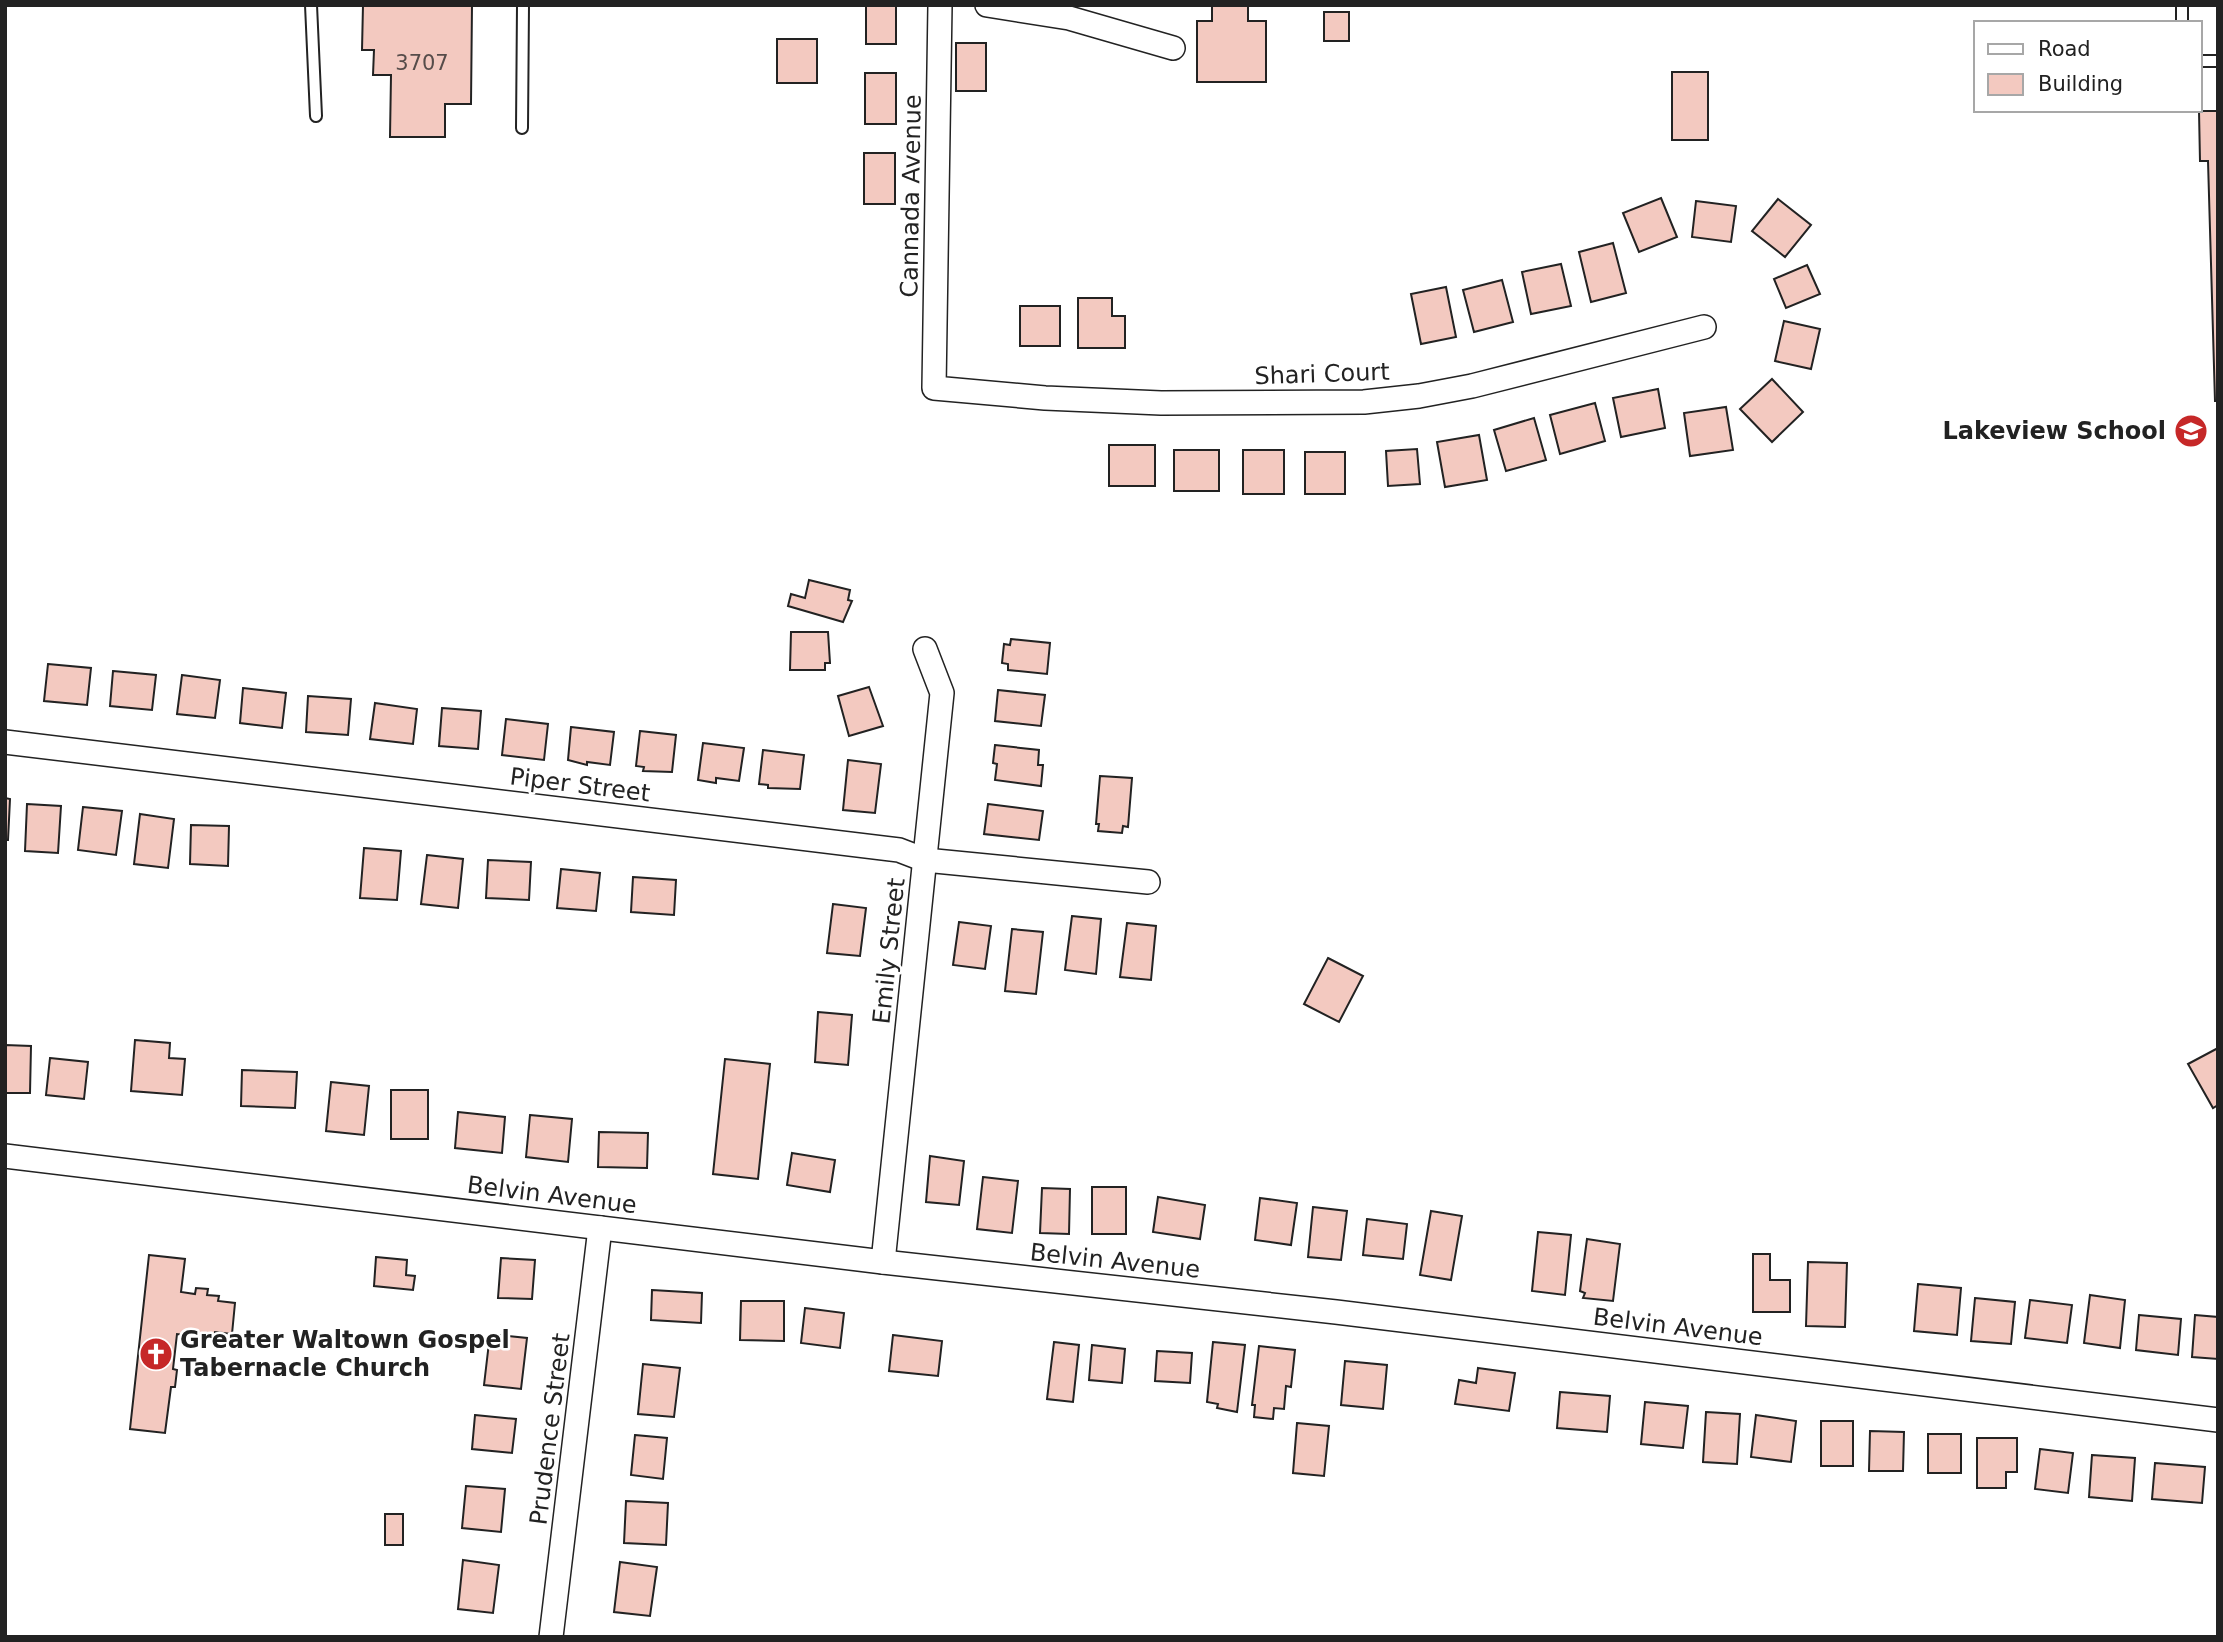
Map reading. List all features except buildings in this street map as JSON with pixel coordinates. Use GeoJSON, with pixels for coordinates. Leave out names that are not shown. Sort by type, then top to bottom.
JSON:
{"type":"FeatureCollection","features":[{"type":"Feature","properties":{"kind":"street","name":"Cannada Avenue"},"geometry":{"type":"LineString","coordinates":[[934,388],[940,5]]}},
{"type":"Feature","properties":{"kind":"street"},"geometry":{"type":"LineString","coordinates":[[987,5],[1069,18],[1173,48]]}},
{"type":"Feature","properties":{"kind":"street","name":"Shari Court"},"geometry":{"type":"LineString","coordinates":[[934,388],[1045,398],[1148,402],[1363,402],[1419,396],[1472,386],[1704,327]]}},
{"type":"Feature","properties":{"kind":"street","name":"Emily Street"},"geometry":{"type":"LineString","coordinates":[[883,1262],[942,693],[925,649]]}},
{"type":"Feature","properties":{"kind":"street","name":"Piper Street"},"geometry":{"type":"LineString","coordinates":[[5,742],[885,848],[925,860],[1148,882]]}},
{"type":"Feature","properties":{"kind":"street","name":"Belvin Avenue"},"geometry":{"type":"LineString","coordinates":[[5,1156],[883,1262],[1350,1313],[2218,1420]]}},
{"type":"Feature","properties":{"kind":"street","name":"Prudence Street"},"geometry":{"type":"LineString","coordinates":[[551,1637],[600,1228]]}},
{"type":"Feature","properties":{"kind":"lane"},"geometry":{"type":"LineString","coordinates":[[311,5],[316,116]]}},
{"type":"Feature","properties":{"kind":"lane"},"geometry":{"type":"LineString","coordinates":[[522,128],[523,5]]}},
{"type":"Feature","properties":{"kind":"place","name":"Lakeview School"},"geometry":{"type":"Point","coordinates":[2191,431]}},
{"type":"Feature","properties":{"kind":"place","name":"Greater Waltown Gospel Tabernacle Church"},"geometry":{"type":"Point","coordinates":[156,1354]}}]}
